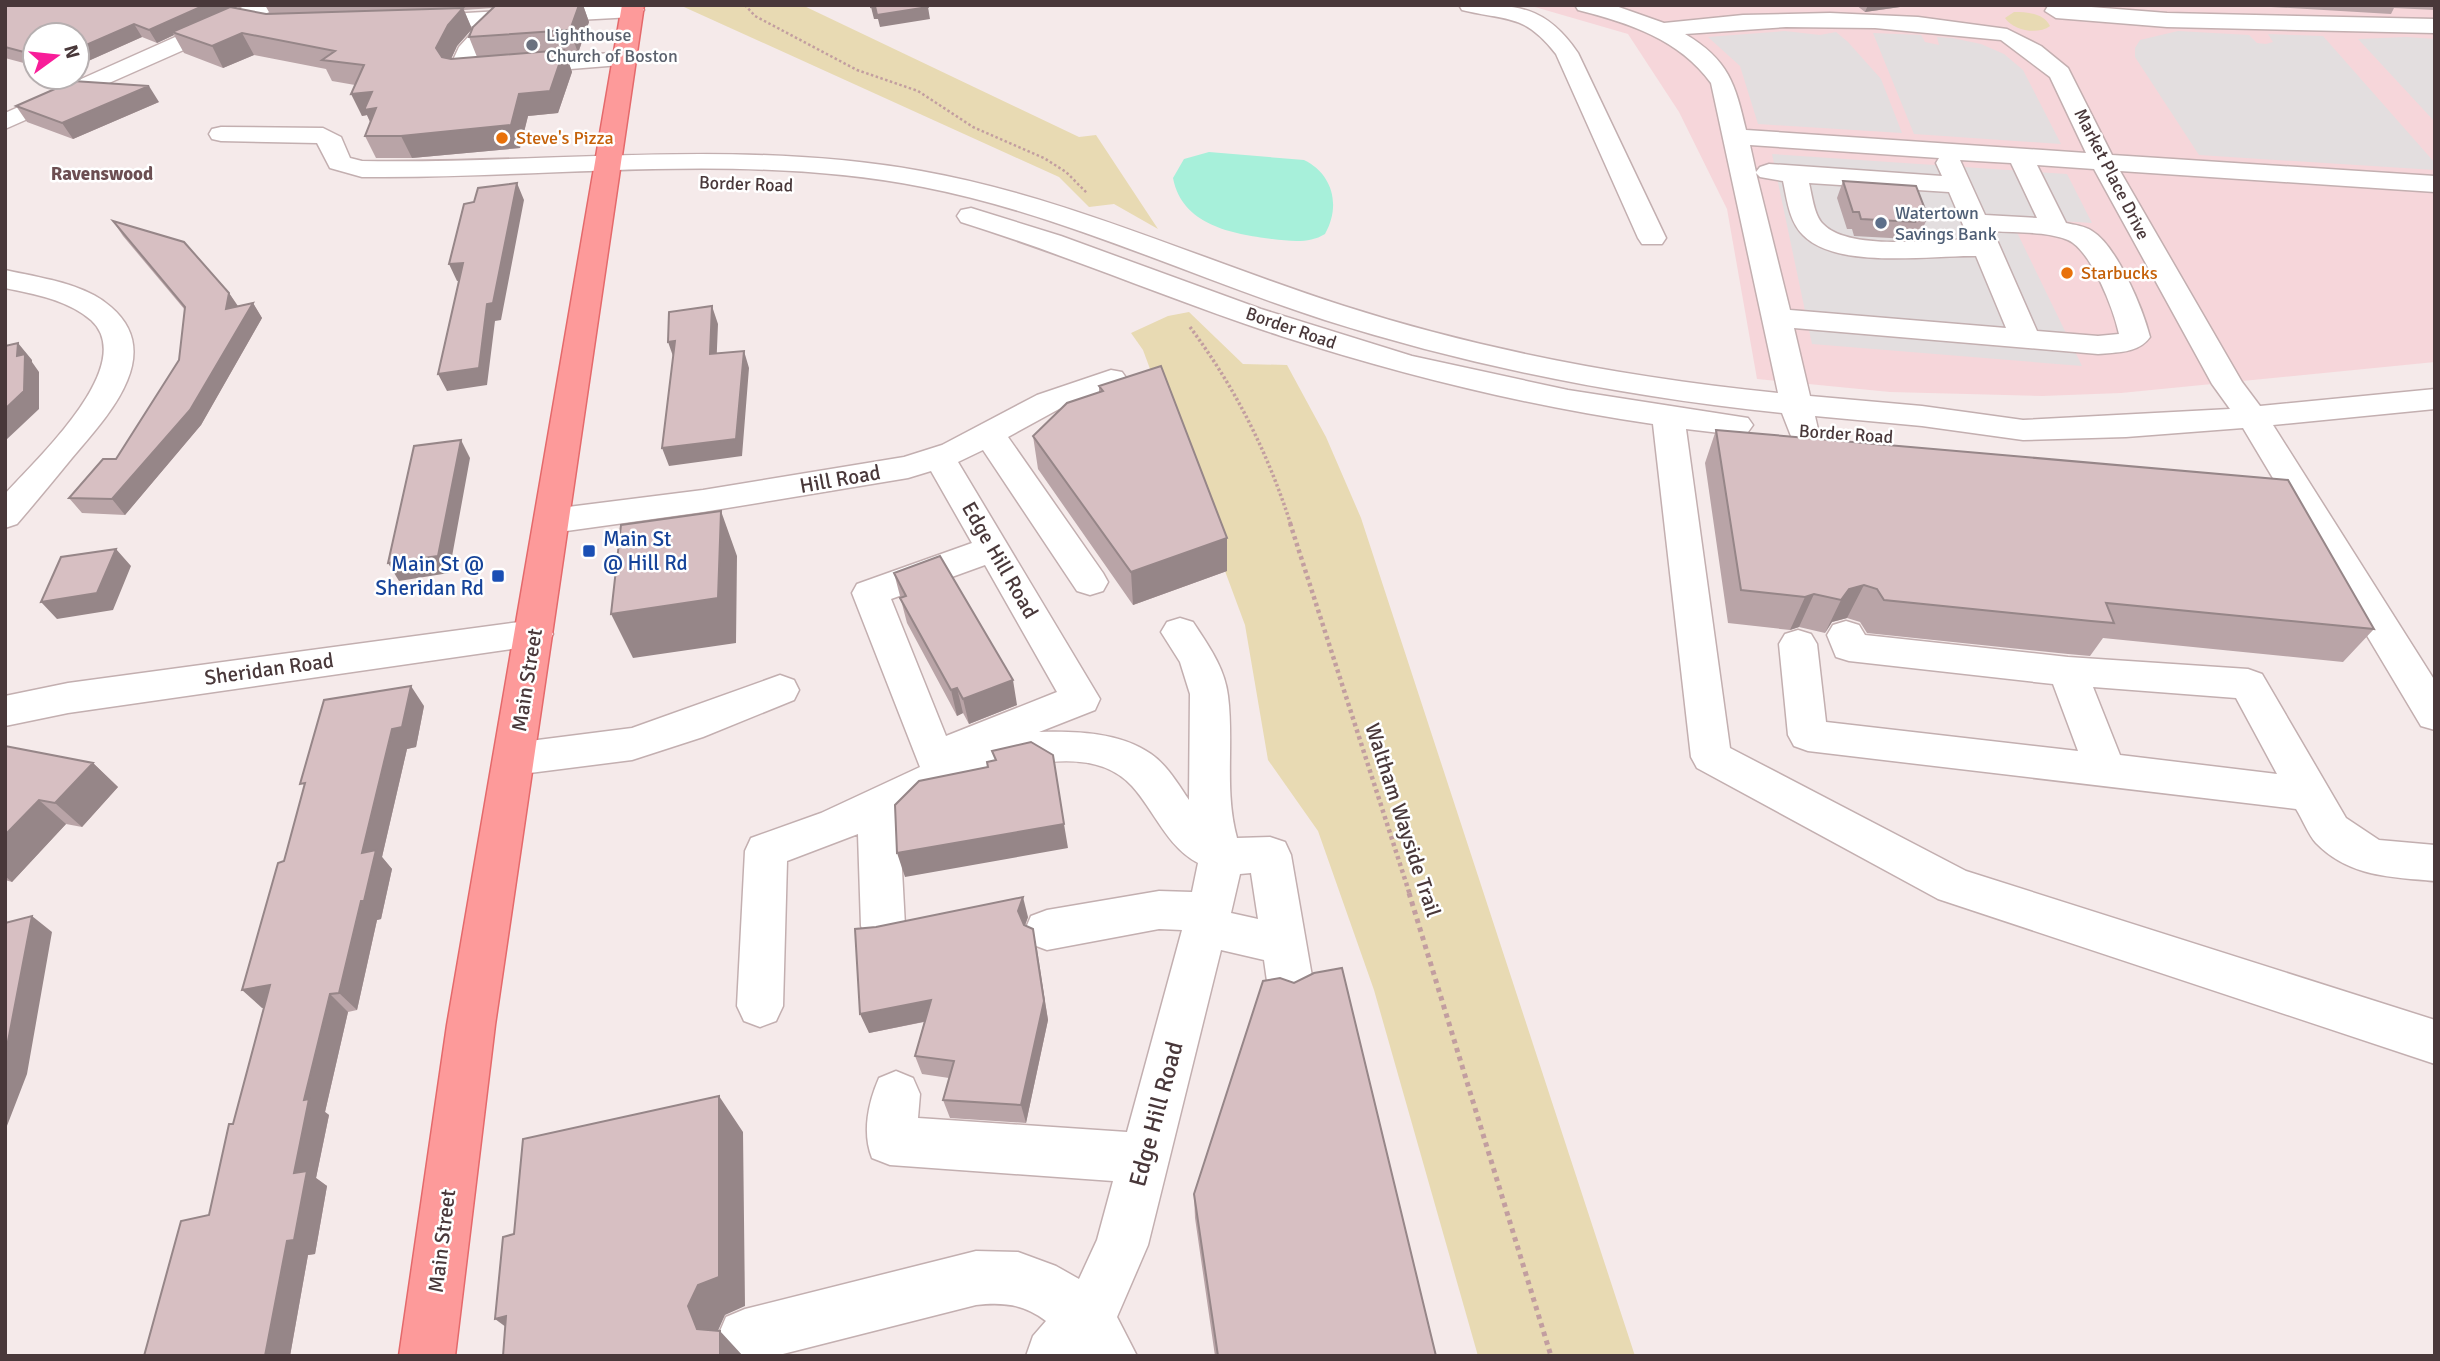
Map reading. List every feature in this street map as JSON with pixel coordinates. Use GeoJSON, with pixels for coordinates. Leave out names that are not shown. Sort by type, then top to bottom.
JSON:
{"type":"FeatureCollection","features":[{"type":"Feature","properties":{"kind":"main road","name":"Main Street"},"geometry":{"type":"LineString","coordinates":[[427,1356],[471,1025],[633,7]]}},
{"type":"Feature","properties":{"kind":"street"},"geometry":{"type":"LineString","coordinates":[[1471,5],[1526,16],[1539,22],[1567,53],[1652,238]]}},
{"type":"Feature","properties":{"kind":"street"},"geometry":{"type":"LineString","coordinates":[[1586,5],[1645,22],[1661,30],[1701,55],[1718,74],[1727,94],[1800,418]]}},
{"type":"Feature","properties":{"kind":"street"},"geometry":{"type":"LineString","coordinates":[[394,24],[633,7]]}},
{"type":"Feature","properties":{"kind":"street"},"geometry":{"type":"LineString","coordinates":[[2044,7],[2167,20],[2435,26]]}},
{"type":"Feature","properties":{"kind":"street"},"geometry":{"type":"LineString","coordinates":[[2044,7],[2073,20],[2079,27],[2068,47]]}},
{"type":"Feature","properties":{"kind":"street"},"geometry":{"type":"LineString","coordinates":[[1924,24],[1980,10],[1977,15],[1980,22],[2005,36]]}},
{"type":"Feature","properties":{"kind":"street"},"geometry":{"type":"LineString","coordinates":[[5,122],[238,18],[269,15]]}},
{"type":"Feature","properties":{"kind":"street"},"geometry":{"type":"LineString","coordinates":[[498,18],[470,47],[460,71],[625,59]]}},
{"type":"Feature","properties":{"kind":"street"},"geometry":{"type":"LineString","coordinates":[[2068,47],[2167,20]]}},
{"type":"Feature","properties":{"kind":"street"},"geometry":{"type":"LineString","coordinates":[[1661,30],[1763,22],[1924,24],[2005,36]]}},
{"type":"Feature","properties":{"kind":"street","name":"Market Place Drive"},"geometry":{"type":"LineString","coordinates":[[2005,36],[2068,47],[2104,162],[2228,384],[2253,416],[2435,715]]}},
{"type":"Feature","properties":{"kind":"street"},"geometry":{"type":"LineString","coordinates":[[5,92],[47,104]]}},
{"type":"Feature","properties":{"kind":"street"},"geometry":{"type":"LineString","coordinates":[[221,134],[323,136],[332,142],[339,163],[362,169],[538,169],[606,176]]}},
{"type":"Feature","properties":{"kind":"street"},"geometry":{"type":"LineString","coordinates":[[1736,137],[2435,184]]}},
{"type":"Feature","properties":{"kind":"street"},"geometry":{"type":"LineString","coordinates":[[1944,151],[2026,339]]}},
{"type":"Feature","properties":{"kind":"street"},"geometry":{"type":"LineString","coordinates":[[2020,156],[2055,228]]}},
{"type":"Feature","properties":{"kind":"street","name":"Border Road"},"geometry":{"type":"LineString","coordinates":[[606,176],[673,161],[772,162],[866,171],[931,181],[1009,199],[1341,315],[1447,345],[1590,377],[1916,438],[1987,429],[2093,428],[2435,399]]}},
{"type":"Feature","properties":{"kind":"street"},"geometry":{"type":"LineString","coordinates":[[1743,171],[1959,185]]}},
{"type":"Feature","properties":{"kind":"street"},"geometry":{"type":"LineString","coordinates":[[1794,174],[1807,221],[1815,232],[1831,242],[1853,247],[1922,250],[1954,246],[1986,248]]}},
{"type":"Feature","properties":{"kind":"street","name":"Border Road"},"geometry":{"type":"LineString","coordinates":[[606,176],[681,182],[780,184],[869,192],[1010,227],[1288,328],[1397,362],[1529,393],[1668,417],[1800,418]]}},
{"type":"Feature","properties":{"kind":"street"},"geometry":{"type":"LineString","coordinates":[[1776,318],[2098,345],[2127,342],[2135,337],[2127,312],[2093,247],[2079,235],[2055,228],[1975,222]]}},
{"type":"Feature","properties":{"kind":"street"},"geometry":{"type":"LineString","coordinates":[[5,279],[70,295],[96,308],[117,331],[120,357],[112,385],[101,404],[5,516]]}},
{"type":"Feature","properties":{"kind":"street","name":"Hill Road"},"geometry":{"type":"LineString","coordinates":[[552,521],[858,477],[939,457],[989,435],[1048,402],[1111,379]]}},
{"type":"Feature","properties":{"kind":"street"},"geometry":{"type":"LineString","coordinates":[[1668,417],[1711,757],[1953,886],[2435,1042]]}},
{"type":"Feature","properties":{"kind":"street"},"geometry":{"type":"LineString","coordinates":[[989,435],[1090,582]]}},
{"type":"Feature","properties":{"kind":"street","name":"Edge Hill Road"},"geometry":{"type":"LineString","coordinates":[[939,457],[993,549],[1081,699],[936,758],[870,593],[993,549]]}},
{"type":"Feature","properties":{"kind":"street"},"geometry":{"type":"LineString","coordinates":[[1180,632],[1198,659],[1207,682],[1210,718],[1210,816],[1220,854]]}},
{"type":"Feature","properties":{"kind":"street","name":"Sheridan Road"},"geometry":{"type":"LineString","coordinates":[[5,711],[68,698],[534,634]]}},
{"type":"Feature","properties":{"kind":"street"},"geometry":{"type":"LineString","coordinates":[[1846,635],[1849,647],[2068,671],[2248,684],[2331,830],[2370,857],[2435,863]]}},
{"type":"Feature","properties":{"kind":"street"},"geometry":{"type":"LineString","coordinates":[[1798,644],[1808,735],[2309,794]]}},
{"type":"Feature","properties":{"kind":"street"},"geometry":{"type":"LineString","coordinates":[[2068,671],[2105,770]]}},
{"type":"Feature","properties":{"kind":"street"},"geometry":{"type":"LineString","coordinates":[[514,759],[632,744],[690,726],[779,690]]}},
{"type":"Feature","properties":{"kind":"street"},"geometry":{"type":"LineString","coordinates":[[760,1006],[766,851],[831,827],[1006,752],[1048,745],[1085,748],[1122,757],[1136,765],[1157,785],[1192,833],[1220,854],[1270,855],[1291,988]]}},
{"type":"Feature","properties":{"kind":"street"},"geometry":{"type":"LineString","coordinates":[[878,805],[883,926]]}},
{"type":"Feature","properties":{"kind":"street","name":"Edge Hill Road"},"geometry":{"type":"LineString","coordinates":[[1083,1343],[1122,1245],[1207,919],[1220,854]]}},
{"type":"Feature","properties":{"kind":"street"},"geometry":{"type":"LineString","coordinates":[[1047,930],[1172,909],[1283,944]]}},
{"type":"Feature","properties":{"kind":"street"},"geometry":{"type":"LineString","coordinates":[[896,1094],[890,1141],[1145,1158]]}},
{"type":"Feature","properties":{"kind":"street"},"geometry":{"type":"LineString","coordinates":[[746,1336],[992,1275],[1010,1275],[1037,1283],[1083,1343]]}},
{"type":"Feature","properties":{"kind":"path"},"geometry":{"type":"LineString","coordinates":[[745,5],[755,16],[846,64],[918,91],[973,127],[1044,158],[1066,172],[1091,197]]}},
{"type":"Feature","properties":{"kind":"path","name":"Waltham Wayside Trail"},"geometry":{"type":"LineString","coordinates":[[1187,324],[1224,373],[1241,402],[1293,530],[1431,960],[1551,1356]]}},
{"type":"Feature","properties":{"kind":"shaded area"},"geometry":{"type":"Polygon","coordinates":[[[802,5],[1079,137],[1096,135],[1158,229],[1114,204],[1089,207],[1059,177],[684,7],[802,5]]]}},
{"type":"Feature","properties":{"kind":"shaded area"},"geometry":{"type":"Polygon","coordinates":[[[1528,5],[2435,5],[2435,362],[2121,393],[2042,396],[1890,392],[1757,379],[1727,209],[1679,112],[1628,34],[1528,5]]]}},
{"type":"Feature","properties":{"kind":"shaded area"},"geometry":{"type":"Polygon","coordinates":[[[2014,12],[2039,16],[2050,26],[2033,31],[2020,29],[2005,18],[2014,12]]]}},
{"type":"Feature","properties":{"kind":"shaded area"},"geometry":{"type":"Polygon","coordinates":[[[1785,31],[1820,35],[1836,32],[1848,42],[1881,79],[1902,133],[1758,124],[1740,66],[1708,37],[1785,31]]]}},
{"type":"Feature","properties":{"kind":"shaded area"},"geometry":{"type":"Polygon","coordinates":[[[2178,31],[2249,35],[2257,43],[2266,44],[2273,42],[2268,34],[2323,36],[2435,163],[2435,170],[2199,155],[2135,57],[2135,48],[2140,40],[2178,31]]]}},
{"type":"Feature","properties":{"kind":"shaded area"},"geometry":{"type":"Polygon","coordinates":[[[1873,33],[1921,35],[1925,42],[1939,45],[1937,37],[1952,38],[1981,44],[2004,54],[2023,70],[2061,144],[1914,134],[1873,33]]]}},
{"type":"Feature","properties":{"kind":"shaded area"},"geometry":{"type":"Polygon","coordinates":[[[2358,39],[2435,39],[2435,122],[2358,39]]]}},
{"type":"Feature","properties":{"kind":"shaded area"},"geometry":{"type":"Polygon","coordinates":[[[1209,152],[1304,160],[1314,166],[1328,182],[1333,202],[1333,213],[1325,234],[1306,241],[1272,239],[1225,230],[1198,217],[1178,194],[1173,178],[1184,159],[1209,152]]]}},
{"type":"Feature","properties":{"kind":"shaded area"},"geometry":{"type":"Polygon","coordinates":[[[1772,154],[2067,174],[2092,223],[2010,218],[2082,366],[1812,344],[1772,154]]]}},
{"type":"Feature","properties":{"kind":"shaded area"},"geometry":{"type":"Polygon","coordinates":[[[1189,312],[1243,364],[1287,365],[1326,437],[1361,518],[1635,1356],[1478,1356],[1374,990],[1318,831],[1268,760],[1245,625],[1143,350],[1131,333],[1168,316],[1189,312]]]}},
{"type":"Feature","properties":{"kind":"building"},"geometry":{"type":"Polygon","coordinates":[[[5,5],[205,5],[149,30],[134,24],[91,43],[91,21],[21,21],[21,51],[5,47],[5,5]]]}},
{"type":"Feature","properties":{"kind":"building"},"geometry":{"type":"Polygon","coordinates":[[[496,5],[579,5],[570,30],[469,37],[473,27],[496,5]]]}},
{"type":"Feature","properties":{"kind":"building"},"geometry":{"type":"Polygon","coordinates":[[[871,5],[928,7],[877,15],[875,6],[871,5]]]}},
{"type":"Feature","properties":{"kind":"building"},"geometry":{"type":"Polygon","coordinates":[[[230,7],[266,14],[463,8],[448,25],[436,48],[442,57],[451,59],[564,50],[550,91],[519,94],[511,125],[401,136],[365,136],[376,108],[364,110],[372,92],[351,94],[364,65],[322,60],[335,51],[242,33],[212,46],[172,32],[230,7]]]}},
{"type":"Feature","properties":{"kind":"building"},"geometry":{"type":"Polygon","coordinates":[[[91,82],[149,86],[62,123],[16,106],[50,91],[91,91],[91,82]]]}},
{"type":"Feature","properties":{"kind":"building"},"geometry":{"type":"Polygon","coordinates":[[[1843,181],[1916,186],[1928,217],[1913,216],[1915,222],[1861,219],[1859,212],[1853,212],[1843,181]]]}},
{"type":"Feature","properties":{"kind":"building"},"geometry":{"type":"Polygon","coordinates":[[[517,183],[493,303],[487,304],[479,368],[438,374],[463,263],[449,264],[464,204],[474,202],[478,188],[517,183]]]}},
{"type":"Feature","properties":{"kind":"building"},"geometry":{"type":"Polygon","coordinates":[[[113,221],[184,242],[229,293],[226,309],[253,303],[190,410],[112,499],[69,498],[103,459],[116,459],[179,360],[185,307],[113,221]]]}},
{"type":"Feature","properties":{"kind":"building"},"geometry":{"type":"Polygon","coordinates":[[[712,306],[710,354],[744,351],[736,439],[662,448],[675,341],[668,342],[669,312],[712,306]]]}},
{"type":"Feature","properties":{"kind":"building"},"geometry":{"type":"Polygon","coordinates":[[[18,343],[17,356],[25,354],[24,391],[5,409],[5,346],[18,343]]]}},
{"type":"Feature","properties":{"kind":"building"},"geometry":{"type":"Polygon","coordinates":[[[1161,366],[1227,538],[1131,572],[1033,436],[1067,403],[1103,391],[1099,386],[1161,366]]]}},
{"type":"Feature","properties":{"kind":"building"},"geometry":{"type":"Polygon","coordinates":[[[1716,430],[2288,480],[2374,629],[2106,603],[2114,623],[1884,600],[1877,589],[1864,585],[1849,589],[1841,600],[1814,594],[1805,597],[1741,590],[1716,430]]]}},
{"type":"Feature","properties":{"kind":"building"},"geometry":{"type":"Polygon","coordinates":[[[461,440],[438,556],[388,563],[414,446],[461,440]]]}},
{"type":"Feature","properties":{"kind":"building"},"geometry":{"type":"Polygon","coordinates":[[[721,511],[718,598],[611,614],[621,525],[721,511]]]}},
{"type":"Feature","properties":{"kind":"building"},"geometry":{"type":"Polygon","coordinates":[[[116,549],[97,593],[41,602],[61,557],[116,549]]]}},
{"type":"Feature","properties":{"kind":"building"},"geometry":{"type":"Polygon","coordinates":[[[940,556],[1013,680],[963,699],[957,688],[951,690],[900,598],[906,596],[894,573],[940,556]]]}},
{"type":"Feature","properties":{"kind":"building"},"geometry":{"type":"Polygon","coordinates":[[[411,686],[402,727],[392,729],[362,853],[376,850],[364,901],[361,901],[339,993],[330,994],[304,1100],[309,1099],[294,1173],[307,1171],[294,1240],[287,1241],[265,1356],[144,1356],[181,1221],[209,1215],[229,1124],[233,1124],[270,985],[242,990],[278,863],[284,861],[305,783],[300,784],[324,700],[411,686]]]}},
{"type":"Feature","properties":{"kind":"building"},"geometry":{"type":"Polygon","coordinates":[[[1031,742],[1053,755],[1064,824],[897,853],[895,805],[919,781],[988,767],[987,762],[996,760],[992,751],[1031,742]]]}},
{"type":"Feature","properties":{"kind":"building"},"geometry":{"type":"Polygon","coordinates":[[[5,746],[93,763],[55,803],[39,800],[5,835],[5,746]]]}},
{"type":"Feature","properties":{"kind":"building"},"geometry":{"type":"Polygon","coordinates":[[[1023,897],[1018,911],[1024,925],[1033,929],[1044,1001],[1021,1105],[943,1100],[954,1061],[915,1056],[931,1000],[860,1014],[855,929],[1023,897]]]}},
{"type":"Feature","properties":{"kind":"building"},"geometry":{"type":"Polygon","coordinates":[[[32,916],[5,1057],[5,923],[32,916]]]}},
{"type":"Feature","properties":{"kind":"building"},"geometry":{"type":"Polygon","coordinates":[[[1342,968],[1436,1356],[1218,1356],[1194,1194],[1263,981],[1280,978],[1294,983],[1314,973],[1342,968]]]}},
{"type":"Feature","properties":{"kind":"building"},"geometry":{"type":"Polygon","coordinates":[[[719,1096],[719,1277],[698,1285],[688,1306],[697,1329],[720,1331],[720,1356],[503,1356],[506,1316],[495,1319],[503,1237],[514,1234],[523,1139],[719,1096]]]}},
{"type":"Feature","properties":{"kind":"place","name":"Lighthouse Church of Boston"},"geometry":{"type":"Point","coordinates":[532,45]}},
{"type":"Feature","properties":{"kind":"place","name":"Steve's Pizza"},"geometry":{"type":"Point","coordinates":[502,138]}},
{"type":"Feature","properties":{"kind":"place","name":"Watertown Savings Bank"},"geometry":{"type":"Point","coordinates":[1881,223]}},
{"type":"Feature","properties":{"kind":"place","name":"Starbucks"},"geometry":{"type":"Point","coordinates":[2067,273]}},
{"type":"Feature","properties":{"kind":"place","name":"Main St @ Hill Rd"},"geometry":{"type":"Point","coordinates":[589,551]}},
{"type":"Feature","properties":{"kind":"place","name":"Main St @ Sheridan Rd"},"geometry":{"type":"Point","coordinates":[498,576]}},
{"type":"Feature","properties":{"kind":"district","name":"Ravenswood"},"geometry":{"type":"Point","coordinates":[102,173]}}]}
